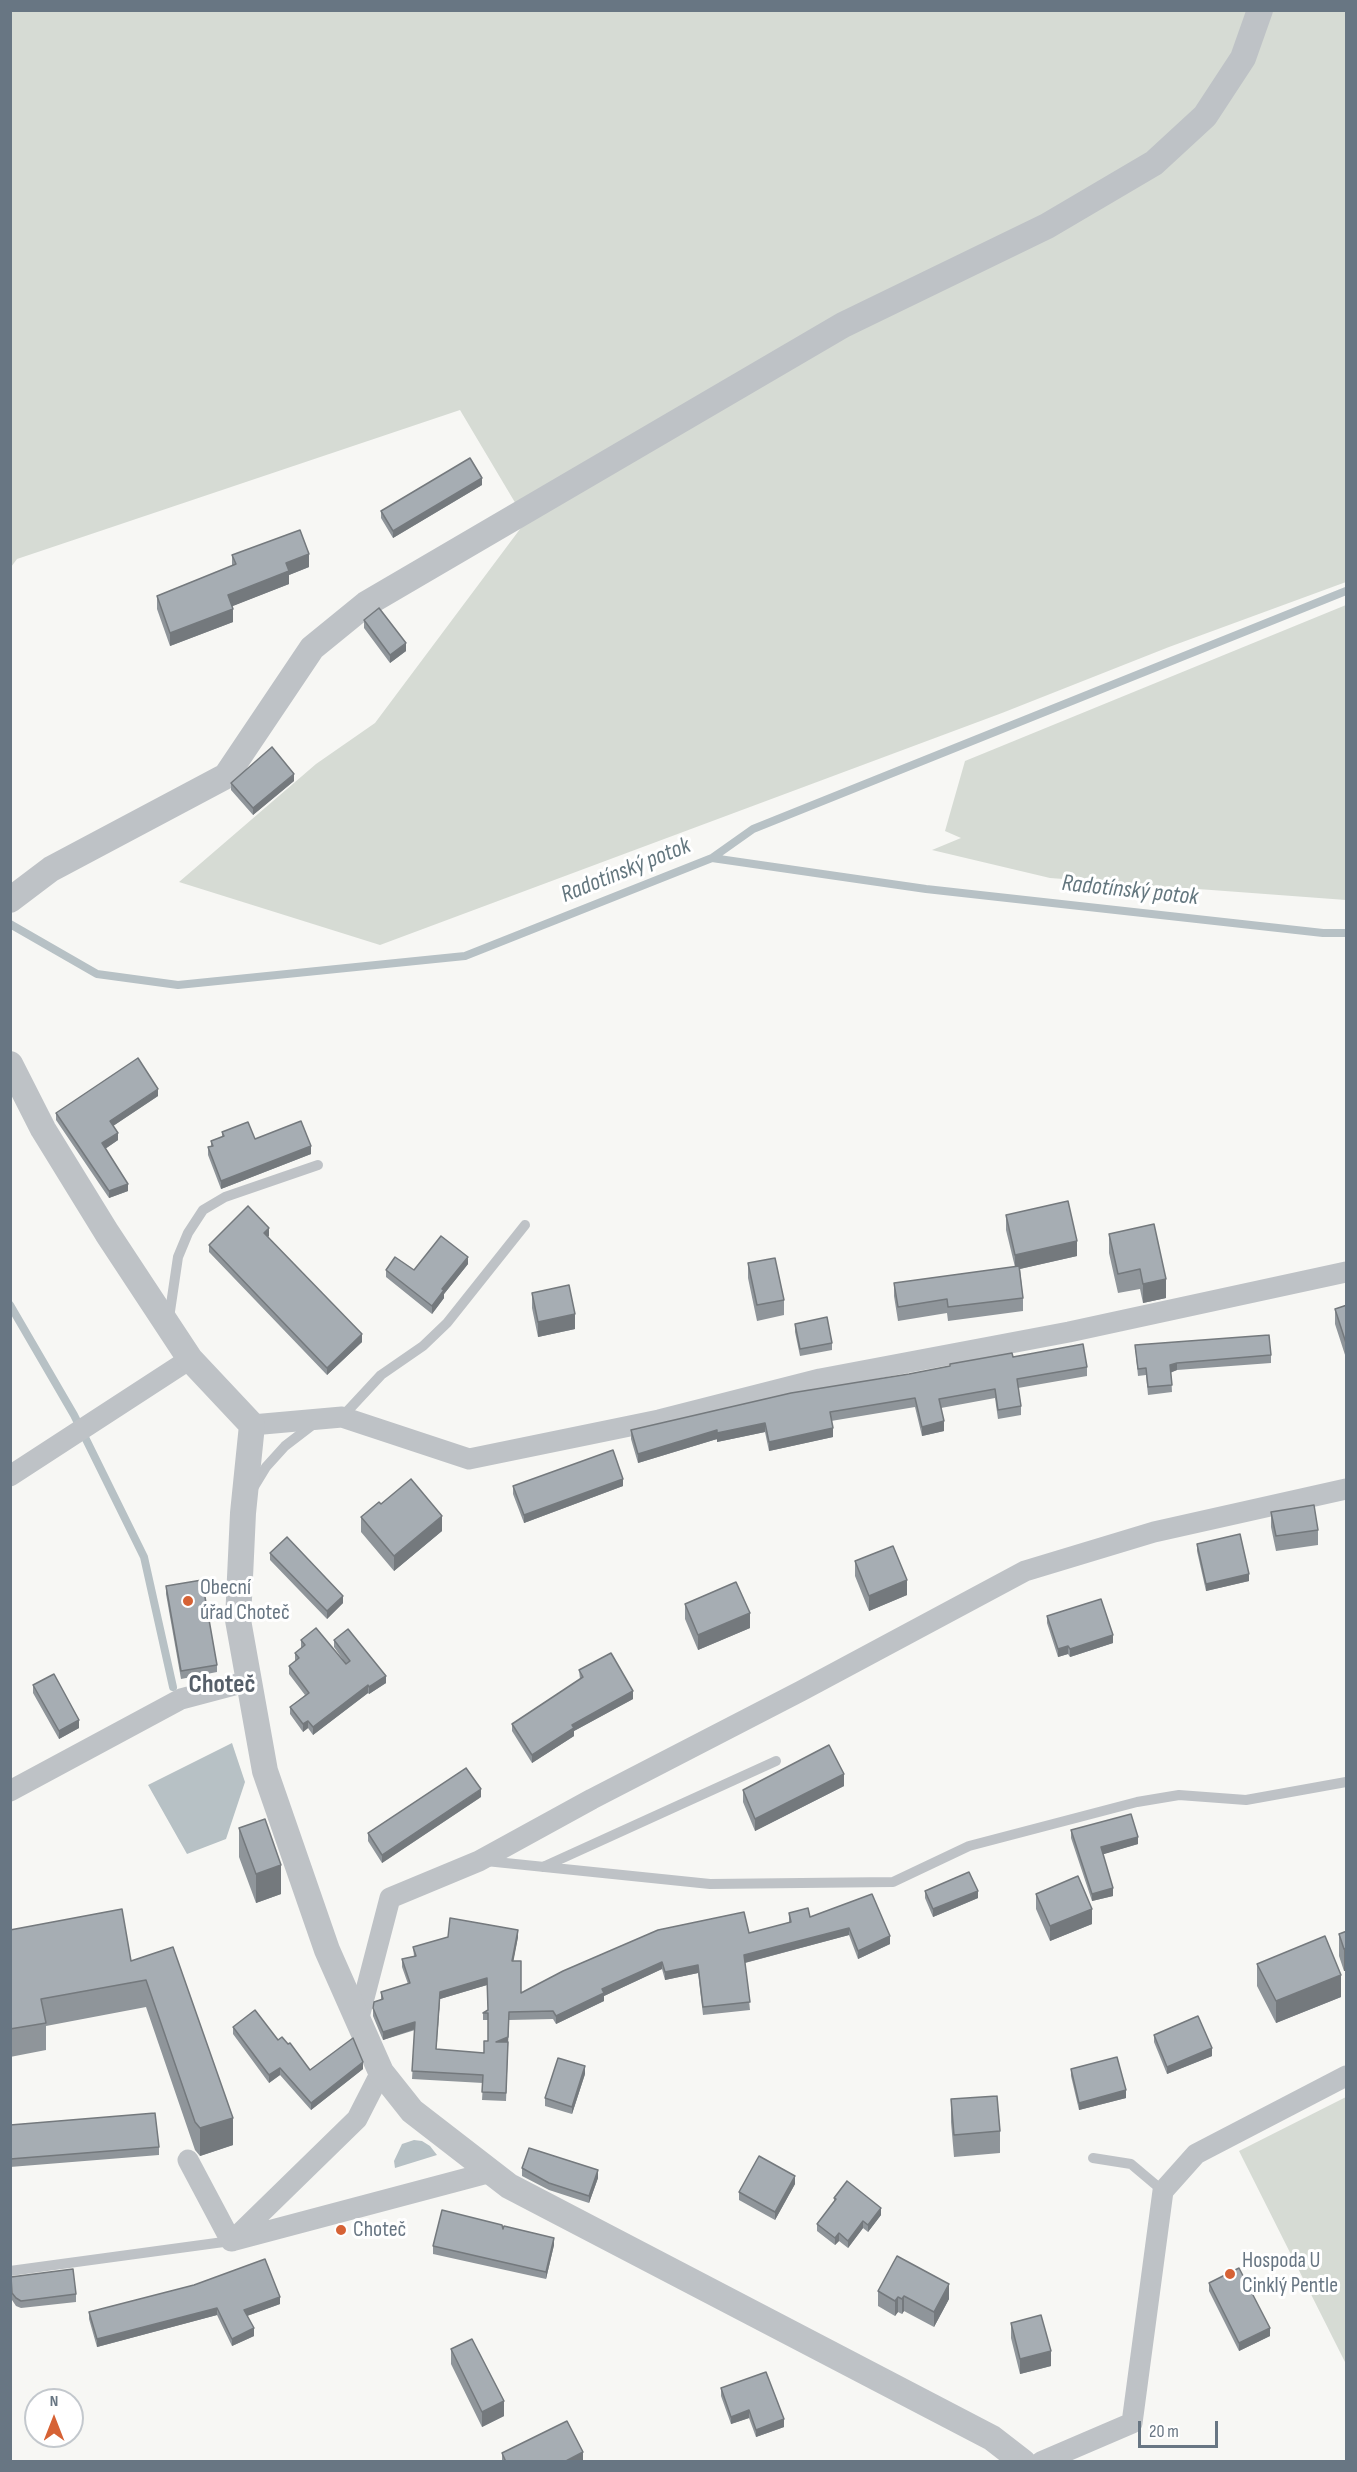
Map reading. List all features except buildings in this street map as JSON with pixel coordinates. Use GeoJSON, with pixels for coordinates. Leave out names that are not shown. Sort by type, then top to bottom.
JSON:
{"type":"FeatureCollection","features":[{"type":"Feature","properties":{"kind":"street"},"geometry":{"type":"LineString","coordinates":[[10,900],[51,869],[226,776],[312,648],[366,604],[843,325],[1047,226],[1154,163],[1206,116],[1243,58],[1260,10]]}},
{"type":"Feature","properties":{"kind":"street"},"geometry":{"type":"LineString","coordinates":[[10,1064],[43,1129],[107,1233],[190,1359],[252,1425],[243,1513],[238,1620],[265,1771],[327,1950],[381,2072],[412,2111],[509,2186],[992,2438],[1023,2462]]}},
{"type":"Feature","properties":{"kind":"street"},"geometry":{"type":"LineString","coordinates":[[252,1425],[334,1417],[469,1460],[659,1420],[820,1379],[1069,1332],[1347,1272]]}},
{"type":"Feature","properties":{"kind":"street"},"geometry":{"type":"LineString","coordinates":[[10,1476],[190,1359]]}},
{"type":"Feature","properties":{"kind":"street"},"geometry":{"type":"LineString","coordinates":[[358,2021],[390,1898],[480,1861],[592,1798],[801,1691],[1025,1571],[1154,1532],[1347,1489]]}},
{"type":"Feature","properties":{"kind":"street"},"geometry":{"type":"LineString","coordinates":[[10,1791],[181,1699],[249,1681]]}},
{"type":"Feature","properties":{"kind":"street"},"geometry":{"type":"LineString","coordinates":[[231,2241],[357,2119],[381,2072]]}},
{"type":"Feature","properties":{"kind":"street"},"geometry":{"type":"LineString","coordinates":[[1041,2462],[1132,2423],[1163,2191],[1196,2154],[1347,2076]]}},
{"type":"Feature","properties":{"kind":"street"},"geometry":{"type":"LineString","coordinates":[[188,2160],[231,2241]]}},
{"type":"Feature","properties":{"kind":"street"},"geometry":{"type":"LineString","coordinates":[[231,2241],[491,2172]]}},
{"type":"Feature","properties":{"kind":"lane"},"geometry":{"type":"LineString","coordinates":[[168,1325],[178,1257],[188,1233],[204,1210],[225,1197],[318,1165]]}},
{"type":"Feature","properties":{"kind":"lane"},"geometry":{"type":"LineString","coordinates":[[243,1513],[249,1496],[267,1467],[285,1446],[308,1427],[334,1417],[381,1375],[423,1346],[447,1323],[525,1225]]}},
{"type":"Feature","properties":{"kind":"lane"},"geometry":{"type":"LineString","coordinates":[[542,1867],[776,1761]]}},
{"type":"Feature","properties":{"kind":"lane"},"geometry":{"type":"LineString","coordinates":[[480,1861],[710,1884],[893,1882],[969,1846],[1137,1802],[1179,1795],[1246,1800],[1347,1782]]}},
{"type":"Feature","properties":{"kind":"lane"},"geometry":{"type":"LineString","coordinates":[[1093,2158],[1131,2164],[1163,2191]]}},
{"type":"Feature","properties":{"kind":"lane"},"geometry":{"type":"LineString","coordinates":[[10,2271],[231,2241]]}},
{"type":"Feature","properties":{"kind":"shaded area"},"geometry":{"type":"Polygon","coordinates":[[[11,11],[1346,11],[1346,582],[380,945],[179,882],[316,764],[375,723],[526,521],[460,410],[17,559],[11,567],[11,11]]]}},
{"type":"Feature","properties":{"kind":"shaded area"},"geometry":{"type":"Polygon","coordinates":[[[1346,605],[1346,900],[1050,878],[932,850],[961,838],[945,831],[965,761],[1346,605]]]}},
{"type":"Feature","properties":{"kind":"shaded area"},"geometry":{"type":"Polygon","coordinates":[[[232,1743],[245,1782],[226,1839],[187,1854],[148,1785],[232,1743]]]}},
{"type":"Feature","properties":{"kind":"shaded area"},"geometry":{"type":"Polygon","coordinates":[[[1346,2097],[1346,2364],[1239,2151],[1346,2097]]]}},
{"type":"Feature","properties":{"kind":"shaded area"},"geometry":{"type":"Polygon","coordinates":[[[414,2140],[422,2141],[430,2146],[437,2155],[395,2168],[394,2161],[402,2144],[414,2140]]]}},
{"type":"Feature","properties":{"kind":"waterway"},"geometry":{"type":"LineString","coordinates":[[712,858],[753,829],[1346,591]]}},
{"type":"Feature","properties":{"kind":"waterway","name":"Radotínský potok"},"geometry":{"type":"LineString","coordinates":[[10,924],[97,974],[178,985],[465,956],[712,858],[926,889],[1323,933],[1346,933]]}},
{"type":"Feature","properties":{"kind":"waterway"},"geometry":{"type":"LineString","coordinates":[[10,1305],[74,1415],[144,1557],[173,1687]]}},
{"type":"Feature","properties":{"kind":"place","name":"Obecní úřad Choteč"},"geometry":{"type":"Point","coordinates":[188,1601]}},
{"type":"Feature","properties":{"kind":"place","name":"Choteč"},"geometry":{"type":"Point","coordinates":[341,2230]}},
{"type":"Feature","properties":{"kind":"place","name":"Hospoda U Cinklý Pentle"},"geometry":{"type":"Point","coordinates":[1230,2274]}},
{"type":"Feature","properties":{"kind":"district","name":"Choteč"},"geometry":{"type":"Point","coordinates":[222,1685]}}]}
